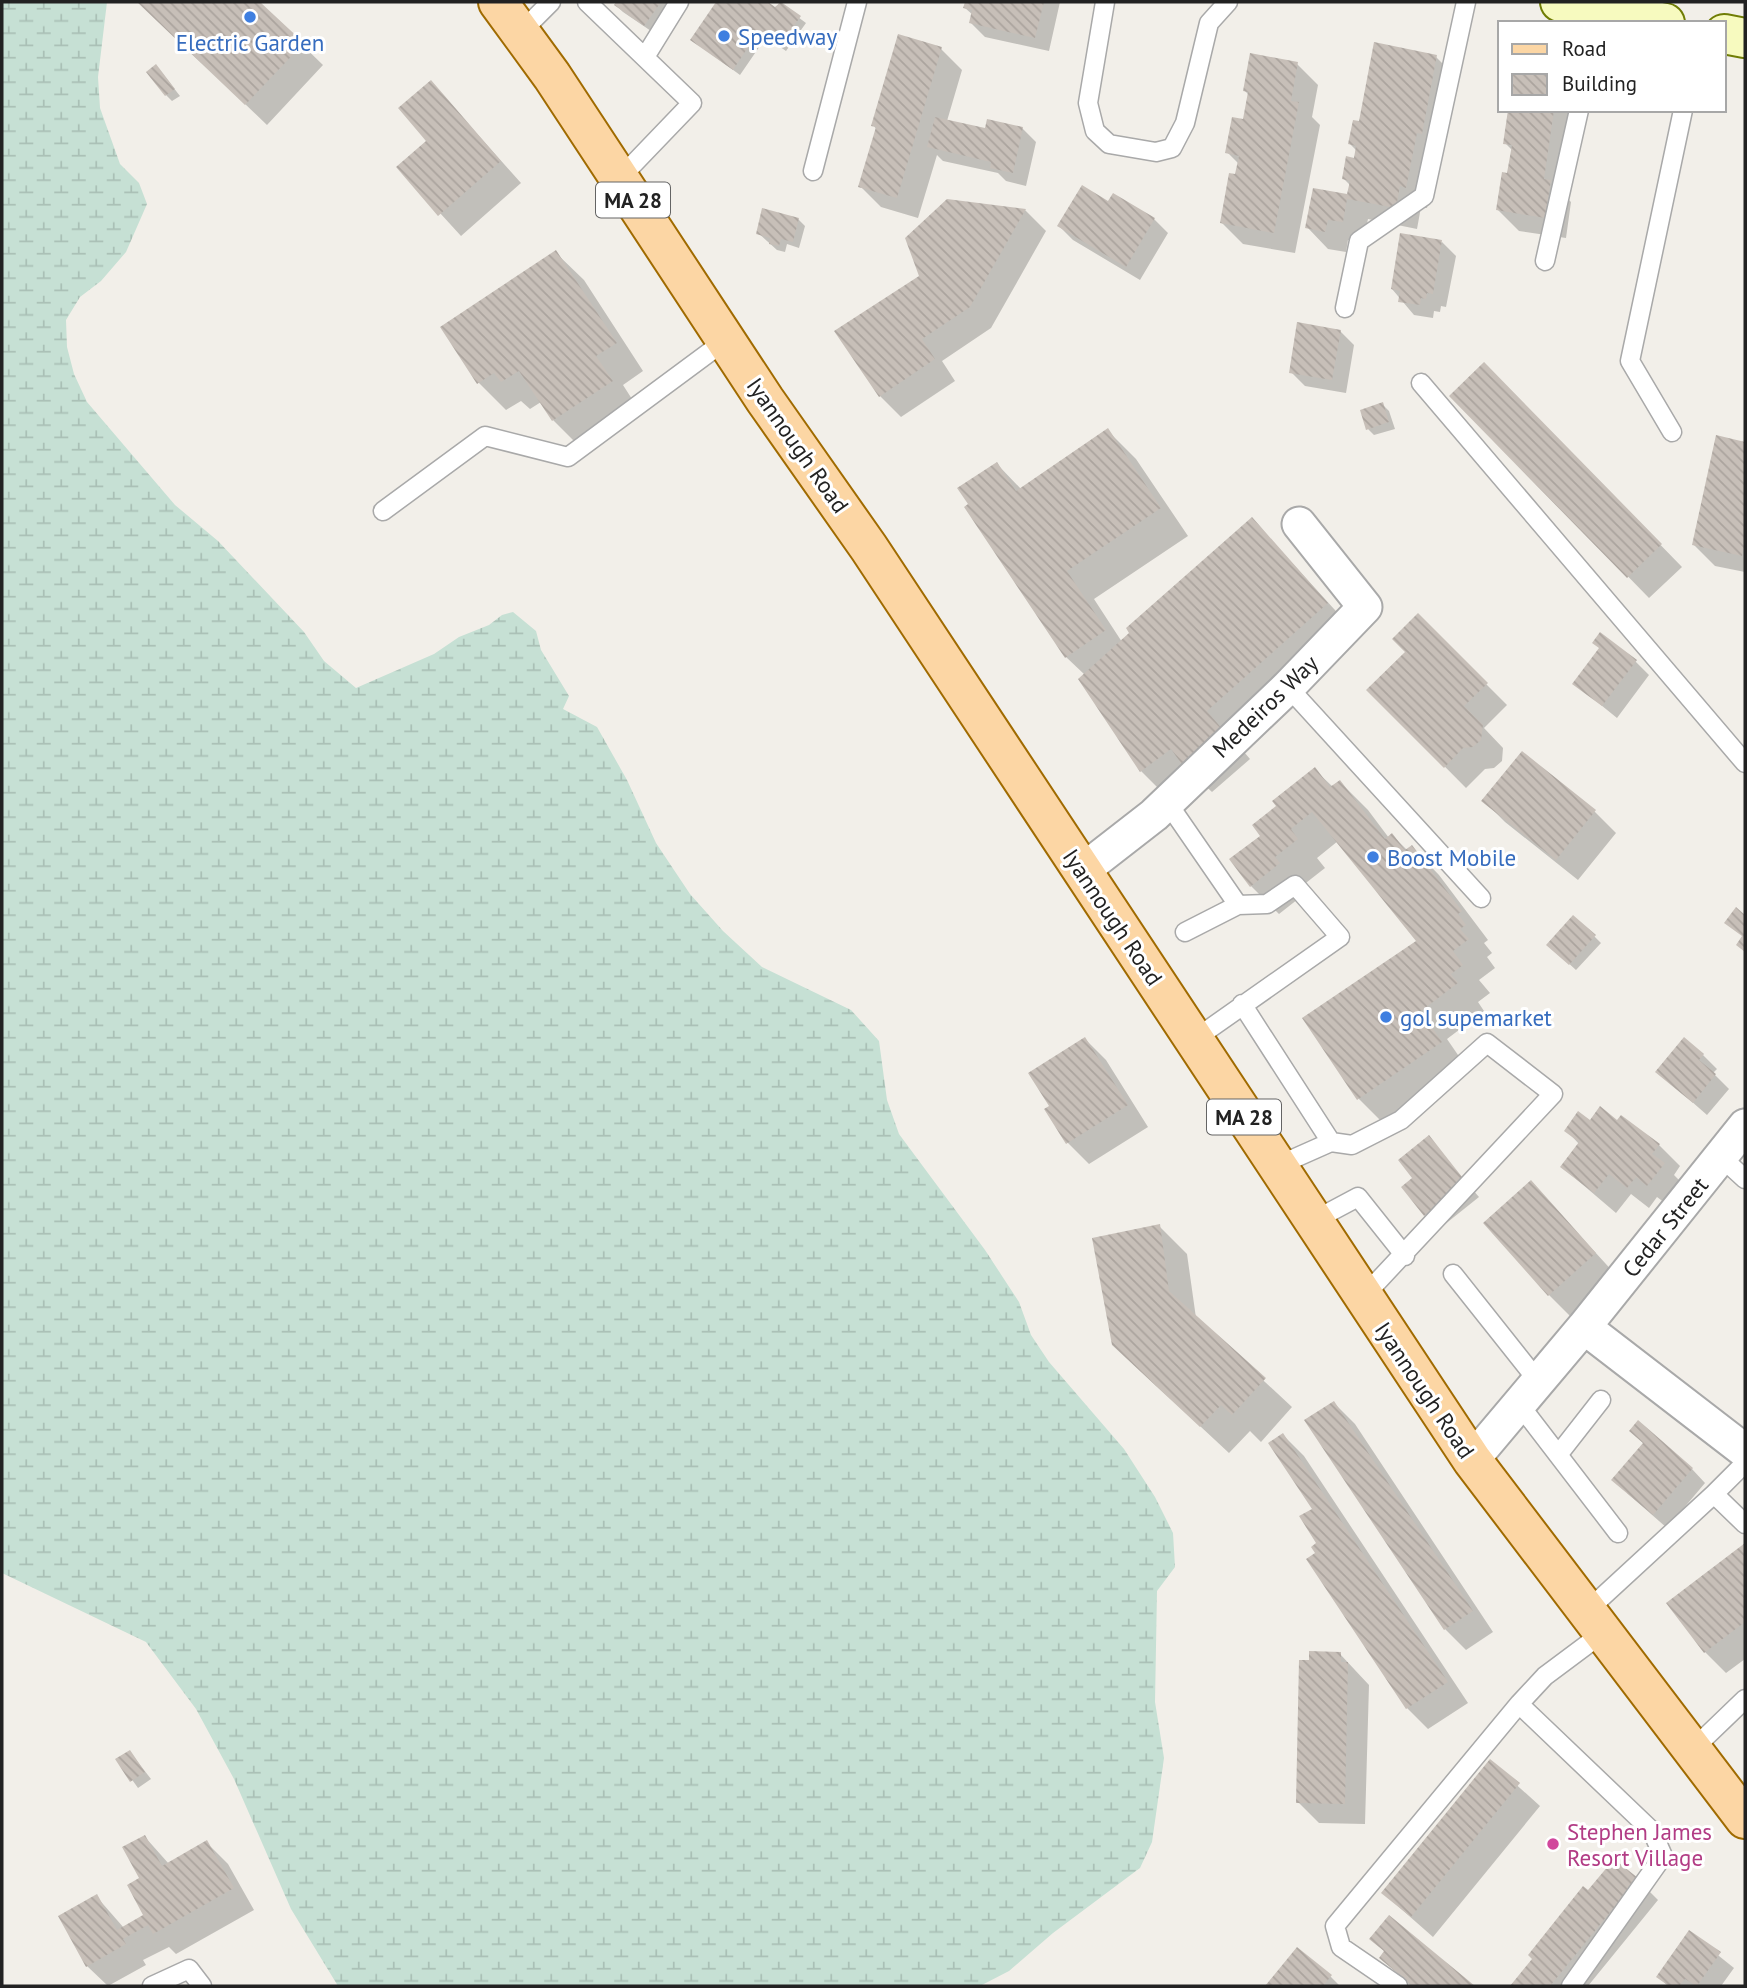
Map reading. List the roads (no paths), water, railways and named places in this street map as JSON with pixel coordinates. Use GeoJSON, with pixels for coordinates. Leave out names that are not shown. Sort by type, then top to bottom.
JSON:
{"type":"FeatureCollection","features":[{"type":"Feature","properties":{"kind":"main road","name":"Iyannough Road"},"geometry":{"type":"LineString","coordinates":[[498,2],[869,548],[1472,1460],[1745,1819]]}},
{"type":"Feature","properties":{"kind":"main road"},"geometry":{"type":"LineString","coordinates":[[1580,8],[1654,21]]}},
{"type":"Feature","properties":{"kind":"main road"},"geometry":{"type":"LineString","coordinates":[[1726,34],[1745,38]]}},
{"type":"Feature","properties":{"kind":"street","name":"Medeiros Way"},"geometry":{"type":"LineString","coordinates":[[1082,871],[1167,802],[1288,687],[1365,607],[1299,524]]}},
{"type":"Feature","properties":{"kind":"street","name":"Cedar Street"},"geometry":{"type":"LineString","coordinates":[[1472,1460],[1584,1327],[1745,1126]]}},
{"type":"Feature","properties":{"kind":"street"},"geometry":{"type":"LineString","coordinates":[[1584,1327],[1745,1451]]}},
{"type":"Feature","properties":{"kind":"lane"},"geometry":{"type":"LineString","coordinates":[[521,33],[551,2]]}},
{"type":"Feature","properties":{"kind":"lane"},"geometry":{"type":"LineString","coordinates":[[587,2],[692,103],[619,179]]}},
{"type":"Feature","properties":{"kind":"lane"},"geometry":{"type":"LineString","coordinates":[[813,171],[857,2]]}},
{"type":"Feature","properties":{"kind":"lane"},"geometry":{"type":"LineString","coordinates":[[1105,2],[1088,103],[1095,131],[1109,144],[1156,152],[1172,148],[1185,122],[1209,23],[1228,2]]}},
{"type":"Feature","properties":{"kind":"lane"},"geometry":{"type":"LineString","coordinates":[[1345,307],[1359,241],[1423,197],[1466,2]]}},
{"type":"Feature","properties":{"kind":"lane"},"geometry":{"type":"LineString","coordinates":[[645,57],[677,3]]}},
{"type":"Feature","properties":{"kind":"lane"},"geometry":{"type":"LineString","coordinates":[[1545,261],[1579,112]]}},
{"type":"Feature","properties":{"kind":"lane"},"geometry":{"type":"LineString","coordinates":[[1672,432],[1630,361],[1683,112]]}},
{"type":"Feature","properties":{"kind":"lane"},"geometry":{"type":"LineString","coordinates":[[383,511],[485,436],[568,457],[726,340]]}},
{"type":"Feature","properties":{"kind":"lane"},"geometry":{"type":"LineString","coordinates":[[1421,383],[1745,763]]}},
{"type":"Feature","properties":{"kind":"lane"},"geometry":{"type":"LineString","coordinates":[[1288,687],[1481,898]]}},
{"type":"Feature","properties":{"kind":"lane"},"geometry":{"type":"LineString","coordinates":[[1167,802],[1238,905]]}},
{"type":"Feature","properties":{"kind":"lane"},"geometry":{"type":"LineString","coordinates":[[1185,932],[1238,905],[1267,904],[1295,885],[1340,937],[1195,1039]]}},
{"type":"Feature","properties":{"kind":"lane"},"geometry":{"type":"LineString","coordinates":[[1242,1004],[1331,1142]]}},
{"type":"Feature","properties":{"kind":"lane"},"geometry":{"type":"LineString","coordinates":[[1277,1166],[1331,1142],[1353,1145],[1401,1120],[1487,1043],[1553,1094],[1364,1297]]}},
{"type":"Feature","properties":{"kind":"lane"},"geometry":{"type":"LineString","coordinates":[[1721,1157],[1745,1180]]}},
{"type":"Feature","properties":{"kind":"lane"},"geometry":{"type":"LineString","coordinates":[[1313,1221],[1358,1197],[1405,1256]]}},
{"type":"Feature","properties":{"kind":"lane"},"geometry":{"type":"LineString","coordinates":[[1453,1274],[1528,1393],[1558,1455],[1618,1533]]}},
{"type":"Feature","properties":{"kind":"lane"},"geometry":{"type":"LineString","coordinates":[[1558,1455],[1601,1400]]}},
{"type":"Feature","properties":{"kind":"lane"},"geometry":{"type":"LineString","coordinates":[[1398,1986],[1341,1947],[1335,1926],[1519,1704],[1745,1463]]}},
{"type":"Feature","properties":{"kind":"lane"},"geometry":{"type":"LineString","coordinates":[[1714,1494],[1745,1524]]}},
{"type":"Feature","properties":{"kind":"lane"},"geometry":{"type":"LineString","coordinates":[[1692,1750],[1745,1699]]}},
{"type":"Feature","properties":{"kind":"lane"},"geometry":{"type":"LineString","coordinates":[[1519,1704],[1652,1831],[1663,1856],[1571,1986]]}},
{"type":"Feature","properties":{"kind":"lane"},"geometry":{"type":"LineString","coordinates":[[152,1986],[189,1969],[202,1986]]}},
{"type":"Feature","properties":{"kind":"place","name":"Electric Garden"},"geometry":{"type":"Point","coordinates":[250,17]}},
{"type":"Feature","properties":{"kind":"place","name":"Speedway"},"geometry":{"type":"Point","coordinates":[724,36]}},
{"type":"Feature","properties":{"kind":"place","name":"Boost Mobile"},"geometry":{"type":"Point","coordinates":[1373,857]}},
{"type":"Feature","properties":{"kind":"place","name":"gol supemarket"},"geometry":{"type":"Point","coordinates":[1386,1017]}},
{"type":"Feature","properties":{"kind":"place","name":"Stephen James Resort Village"},"geometry":{"type":"Point","coordinates":[1553,1844]}}]}
